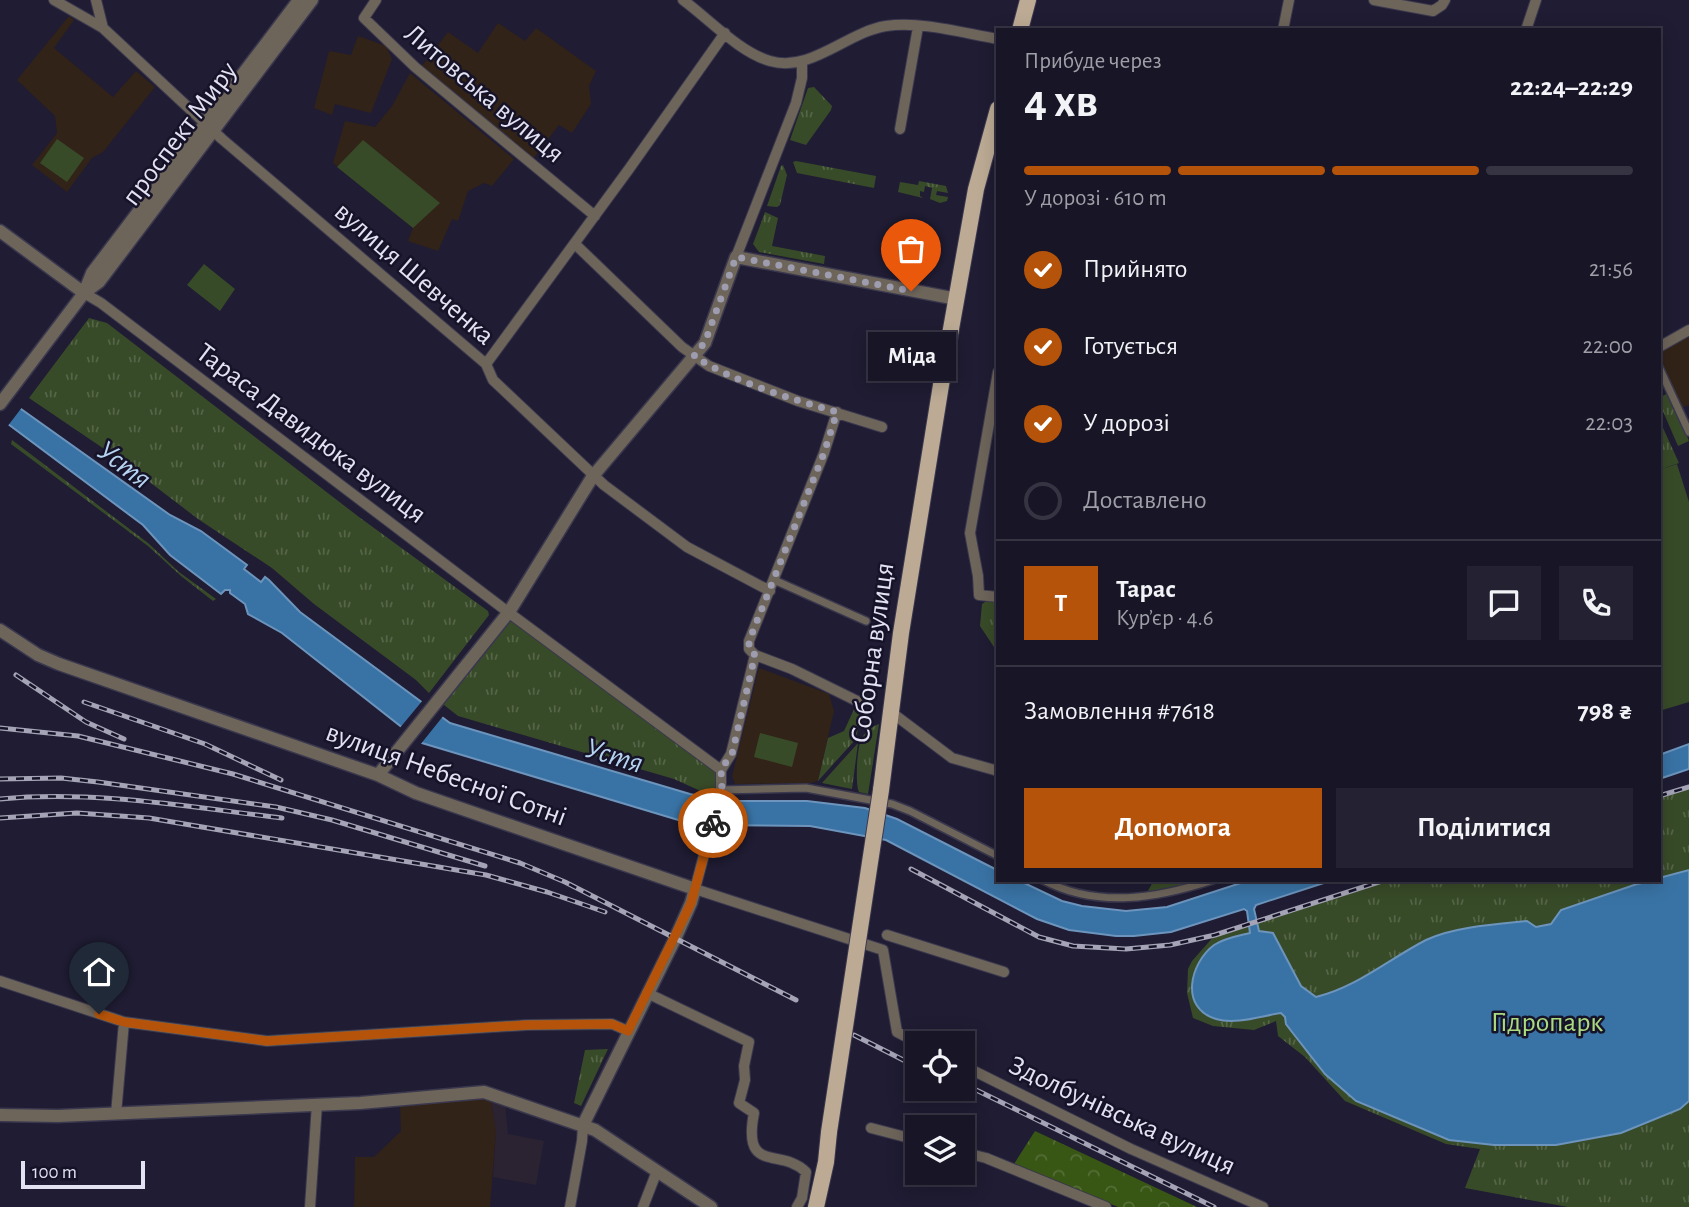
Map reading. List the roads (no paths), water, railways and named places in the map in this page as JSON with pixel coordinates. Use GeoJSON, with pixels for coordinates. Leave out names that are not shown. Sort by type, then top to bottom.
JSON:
{"type":"FeatureCollection","features":[{"type":"Feature","properties":{"kind":"main road"},"geometry":{"type":"LineString","coordinates":[[1021,28],[1028,0]]}},
{"type":"Feature","properties":{"kind":"main road","name":"Соборна вулиця"},"geometry":{"type":"LineString","coordinates":[[816,1207],[826,1163],[881,790],[901,633],[976,189],[996,115]]}},
{"type":"Feature","properties":{"kind":"street","name":"вулиця Шевченка"},"geometry":{"type":"LineString","coordinates":[[54,0],[103,28],[210,126],[486,363],[493,380],[593,476],[687,547],[770,591]]}},
{"type":"Feature","properties":{"kind":"street"},"geometry":{"type":"LineString","coordinates":[[96,0],[103,28]]}},
{"type":"Feature","properties":{"kind":"street","name":"проспект Миру"},"geometry":{"type":"LineString","coordinates":[[210,126],[299,0]]}},
{"type":"Feature","properties":{"kind":"street","name":"проспект Миру"},"geometry":{"type":"LineString","coordinates":[[0,404],[84,293],[90,276],[312,0]]}},
{"type":"Feature","properties":{"kind":"street","name":"Литовська вулиця"},"geometry":{"type":"LineString","coordinates":[[376,0],[364,18],[375,30],[425,76],[595,216]]}},
{"type":"Feature","properties":{"kind":"street"},"geometry":{"type":"LineString","coordinates":[[683,0],[756,55],[769,61],[802,62],[857,34],[897,25],[996,39]]}},
{"type":"Feature","properties":{"kind":"street"},"geometry":{"type":"LineString","coordinates":[[1283,28],[1289,0]]}},
{"type":"Feature","properties":{"kind":"street"},"geometry":{"type":"LineString","coordinates":[[1374,0],[1433,11],[1445,0]]}},
{"type":"Feature","properties":{"kind":"street"},"geometry":{"type":"LineString","coordinates":[[1527,28],[1536,0]]}},
{"type":"Feature","properties":{"kind":"street"},"geometry":{"type":"LineString","coordinates":[[900,130],[918,27]]}},
{"type":"Feature","properties":{"kind":"street"},"geometry":{"type":"LineString","coordinates":[[486,363],[575,244],[725,33]]}},
{"type":"Feature","properties":{"kind":"street"},"geometry":{"type":"LineString","coordinates":[[378,775],[509,612],[593,476],[705,342],[796,103],[802,78],[802,62]]}},
{"type":"Feature","properties":{"kind":"street"},"geometry":{"type":"LineString","coordinates":[[0,231],[84,293]]}},
{"type":"Feature","properties":{"kind":"street"},"geometry":{"type":"LineString","coordinates":[[575,244],[662,329],[709,366],[797,401],[882,427]]}},
{"type":"Feature","properties":{"kind":"street"},"geometry":{"type":"LineString","coordinates":[[736,257],[957,299]]}},
{"type":"Feature","properties":{"kind":"street","name":"Тараса Давидюка вулиця"},"geometry":{"type":"LineString","coordinates":[[84,293],[101,303],[721,769]]}},
{"type":"Feature","properties":{"kind":"street"},"geometry":{"type":"LineString","coordinates":[[1661,346],[1689,330]]}},
{"type":"Feature","properties":{"kind":"street"},"geometry":{"type":"LineString","coordinates":[[1661,371],[1689,432]]}},
{"type":"Feature","properties":{"kind":"street"},"geometry":{"type":"LineString","coordinates":[[995,397],[970,533],[979,595],[996,597]]}},
{"type":"Feature","properties":{"kind":"street"},"geometry":{"type":"LineString","coordinates":[[837,412],[824,453],[749,641],[749,649],[755,655],[792,669],[857,701]]}},
{"type":"Feature","properties":{"kind":"street"},"geometry":{"type":"LineString","coordinates":[[774,580],[866,621]]}},
{"type":"Feature","properties":{"kind":"street","name":"вулиця Небесної Сотні"},"geometry":{"type":"LineString","coordinates":[[0,630],[38,655],[109,683],[378,775],[416,793],[883,950],[897,1032],[905,1036]]}},
{"type":"Feature","properties":{"kind":"street"},"geometry":{"type":"LineString","coordinates":[[0,644],[16,642]]}},
{"type":"Feature","properties":{"kind":"street"},"geometry":{"type":"LineString","coordinates":[[570,1207],[583,1125],[684,920],[695,889],[720,795],[721,769],[732,754],[755,655]]}},
{"type":"Feature","properties":{"kind":"street"},"geometry":{"type":"LineString","coordinates":[[891,712],[952,758],[996,770]]}},
{"type":"Feature","properties":{"kind":"street"},"geometry":{"type":"LineString","coordinates":[[720,795],[737,790],[806,788],[891,804],[996,855]]}},
{"type":"Feature","properties":{"kind":"street"},"geometry":{"type":"LineString","coordinates":[[1047,882],[1084,894],[1132,899],[1166,894],[1206,882]]}},
{"type":"Feature","properties":{"kind":"street"},"geometry":{"type":"LineString","coordinates":[[887,935],[1003,972]]}},
{"type":"Feature","properties":{"kind":"street"},"geometry":{"type":"LineString","coordinates":[[0,982],[124,1022],[267,1041],[527,1025],[612,1024],[628,1031]]}},
{"type":"Feature","properties":{"kind":"street"},"geometry":{"type":"LineString","coordinates":[[648,993],[749,1042],[744,1066],[745,1080],[739,1103],[754,1113],[750,1130],[754,1146],[760,1153],[769,1159],[800,1166],[806,1172],[802,1199],[797,1207]]}},
{"type":"Feature","properties":{"kind":"street"},"geometry":{"type":"LineString","coordinates":[[116,1114],[124,1022]]}},
{"type":"Feature","properties":{"kind":"street","name":"Здолбунівська вулиця"},"geometry":{"type":"LineString","coordinates":[[975,1071],[1131,1149],[1263,1207]]}},
{"type":"Feature","properties":{"kind":"street"},"geometry":{"type":"LineString","coordinates":[[0,1115],[116,1114],[393,1101],[468,1091],[484,1092],[583,1125],[708,1206]]}},
{"type":"Feature","properties":{"kind":"street"},"geometry":{"type":"LineString","coordinates":[[310,1207],[317,1104]]}},
{"type":"Feature","properties":{"kind":"street"},"geometry":{"type":"LineString","coordinates":[[871,1128],[905,1137]]}},
{"type":"Feature","properties":{"kind":"street"},"geometry":{"type":"LineString","coordinates":[[975,1155],[1106,1207]]}},
{"type":"Feature","properties":{"kind":"street"},"geometry":{"type":"LineString","coordinates":[[643,1207],[657,1171]]}},
{"type":"Feature","properties":{"kind":"water","name":"Гідропарк"},"geometry":{"type":"Polygon","coordinates":[[[0,394],[170,515],[201,531],[247,565],[244,569],[261,582],[265,577],[300,612],[450,723],[720,801],[807,801],[865,808],[897,819],[996,869],[996,882],[1022,882],[1062,901],[1082,906],[1126,911],[1167,907],[1244,882],[1327,882],[1256,905],[1254,909],[1259,931],[1273,933],[1301,986],[1316,997],[1359,980],[1412,947],[1437,936],[1461,929],[1502,923],[1527,921],[1536,927],[1551,924],[1561,910],[1637,884],[1661,882],[1661,877],[1689,870],[1689,1101],[1680,1109],[1621,1133],[1556,1145],[1494,1145],[1449,1140],[1356,1101],[1325,1074],[1286,1024],[1281,1013],[1240,1021],[1223,1021],[1204,1013],[1193,995],[1194,973],[1214,945],[1250,933],[1247,911],[1244,909],[1171,932],[1116,936],[1069,930],[1037,919],[886,840],[810,826],[699,825],[422,743],[282,633],[248,614],[245,604],[230,593],[230,590],[221,594],[170,555],[143,525],[0,418],[0,394]]]}},
{"type":"Feature","properties":{"kind":"water"},"geometry":{"type":"Polygon","coordinates":[[[1689,744],[1689,769],[1661,778],[1661,754],[1689,744]]]}},
{"type":"Feature","properties":{"kind":"railway"},"geometry":{"type":"LineString","coordinates":[[16,675],[86,722],[124,739]]}},
{"type":"Feature","properties":{"kind":"railway"},"geometry":{"type":"LineString","coordinates":[[84,702],[205,744],[281,780]]}},
{"type":"Feature","properties":{"kind":"railway"},"geometry":{"type":"LineString","coordinates":[[0,728],[78,736],[233,774],[520,863],[565,882],[796,1000]]}},
{"type":"Feature","properties":{"kind":"railway"},"geometry":{"type":"LineString","coordinates":[[0,779],[61,778],[276,807],[332,820],[485,866]]}},
{"type":"Feature","properties":{"kind":"railway"},"geometry":{"type":"LineString","coordinates":[[1661,795],[1689,787]]}},
{"type":"Feature","properties":{"kind":"railway"},"geometry":{"type":"LineString","coordinates":[[0,799],[106,798],[282,818]]}},
{"type":"Feature","properties":{"kind":"railway"},"geometry":{"type":"LineString","coordinates":[[0,818],[77,813],[149,818],[486,875],[605,912]]}},
{"type":"Feature","properties":{"kind":"railway"},"geometry":{"type":"LineString","coordinates":[[911,869],[1039,937],[1073,946],[1126,949],[1170,945],[1215,935],[1379,882]]}},
{"type":"Feature","properties":{"kind":"railway"},"geometry":{"type":"LineString","coordinates":[[854,1035],[905,1061]]}},
{"type":"Feature","properties":{"kind":"railway"},"geometry":{"type":"LineString","coordinates":[[975,1089],[1214,1207]]}},
{"type":"Feature","properties":{"kind":"place","name":"Міда"},"geometry":{"type":"Point","coordinates":[911,291]}},
{"type":"Feature","properties":{"kind":"water label","name":"Устя"},"geometry":{"type":"Point","coordinates":[124,465]}},
{"type":"Feature","properties":{"kind":"water label","name":"Устя"},"geometry":{"type":"Point","coordinates":[614,756]}}]}
